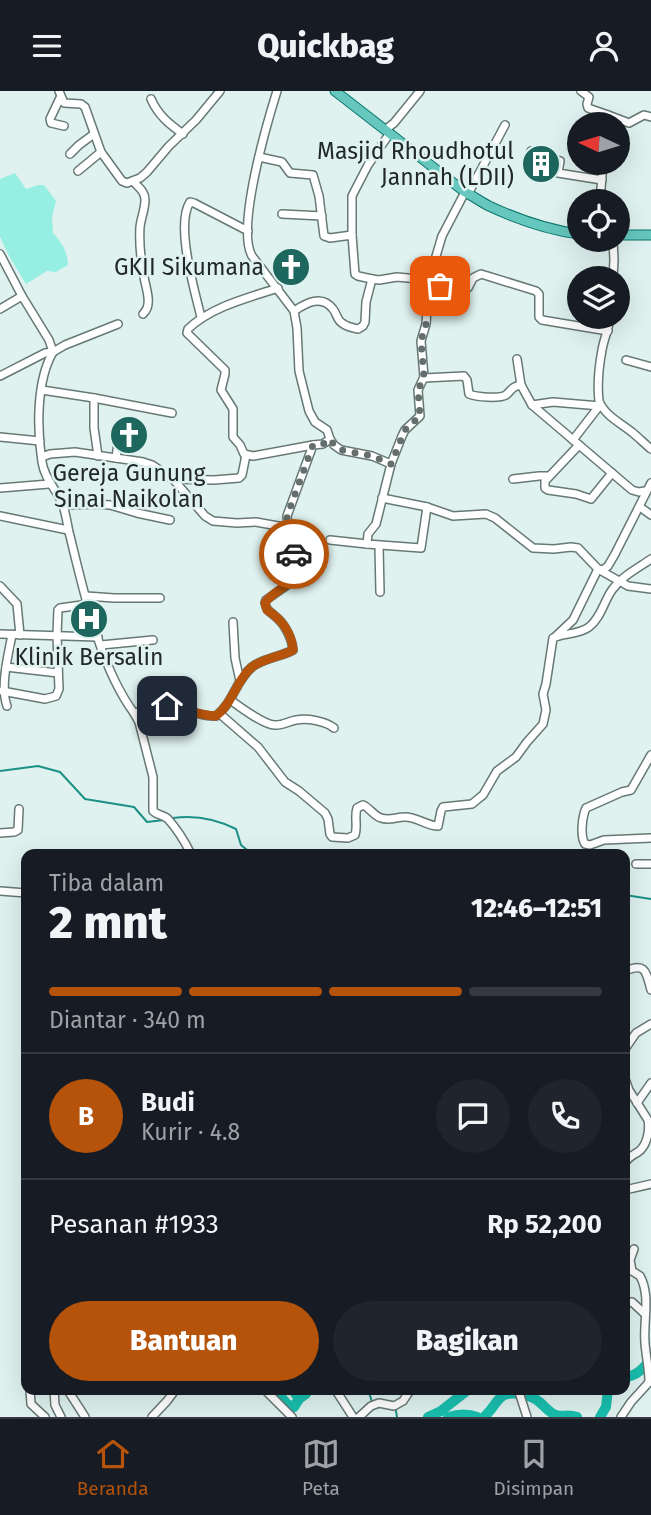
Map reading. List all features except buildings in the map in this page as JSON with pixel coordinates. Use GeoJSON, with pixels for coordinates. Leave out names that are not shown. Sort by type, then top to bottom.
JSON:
{"type":"FeatureCollection","features":[{"type":"Feature","properties":{"kind":"main road"},"geometry":{"type":"LineString","coordinates":[[342,93],[467,193],[512,215],[567,232]]}},
{"type":"Feature","properties":{"kind":"main road"},"geometry":{"type":"LineString","coordinates":[[630,235],[651,235]]}},
{"type":"Feature","properties":{"kind":"street"},"geometry":{"type":"LineString","coordinates":[[60,95],[66,104],[83,105],[102,152],[122,181],[127,183],[147,172],[220,91]]}},
{"type":"Feature","properties":{"kind":"street"},"geometry":{"type":"LineString","coordinates":[[277,91],[250,199],[250,253],[294,311],[299,371],[309,411],[315,422],[330,433],[330,439],[341,450],[372,456],[391,464]]}},
{"type":"Feature","properties":{"kind":"street"},"geometry":{"type":"LineString","coordinates":[[419,91],[388,131],[352,196],[355,274],[372,279],[397,277],[468,288],[473,278],[481,274],[536,291],[539,294],[541,320],[608,331],[599,372],[600,406],[651,449]]}},
{"type":"Feature","properties":{"kind":"street"},"geometry":{"type":"LineString","coordinates":[[581,91],[591,94],[588,108],[599,112]]}},
{"type":"Feature","properties":{"kind":"street"},"geometry":{"type":"LineString","coordinates":[[60,95],[51,123],[64,126]]}},
{"type":"Feature","properties":{"kind":"street"},"geometry":{"type":"LineString","coordinates":[[151,99],[158,113],[183,134]]}},
{"type":"Feature","properties":{"kind":"street"},"geometry":{"type":"LineString","coordinates":[[630,122],[644,115],[651,117]]}},
{"type":"Feature","properties":{"kind":"street"},"geometry":{"type":"LineString","coordinates":[[367,544],[368,534],[376,524],[391,464],[405,430],[420,416],[418,390],[424,378],[421,341],[426,324],[428,283],[442,236],[505,125]]}},
{"type":"Feature","properties":{"kind":"street"},"geometry":{"type":"LineString","coordinates":[[70,154],[94,134]]}},
{"type":"Feature","properties":{"kind":"street"},"geometry":{"type":"LineString","coordinates":[[531,151],[560,161],[554,175],[602,180]]}},
{"type":"Feature","properties":{"kind":"street"},"geometry":{"type":"LineString","coordinates":[[78,171],[102,152]]}},
{"type":"Feature","properties":{"kind":"street"},"geometry":{"type":"LineString","coordinates":[[259,157],[282,162],[292,174],[313,175],[326,238],[352,235]]}},
{"type":"Feature","properties":{"kind":"street"},"geometry":{"type":"LineString","coordinates":[[601,189],[602,175]]}},
{"type":"Feature","properties":{"kind":"street"},"geometry":{"type":"LineString","coordinates":[[133,181],[145,199],[140,238],[149,302],[144,314]]}},
{"type":"Feature","properties":{"kind":"street"},"geometry":{"type":"LineString","coordinates":[[201,317],[187,258],[185,227],[188,204],[194,203],[248,231]]}},
{"type":"Feature","properties":{"kind":"street"},"geometry":{"type":"LineString","coordinates":[[282,214],[322,216]]}},
{"type":"Feature","properties":{"kind":"street"},"geometry":{"type":"LineString","coordinates":[[0,254],[53,352],[47,365],[40,400],[43,467],[49,484],[63,505],[87,600],[112,676],[139,722],[153,777],[153,811],[167,817],[188,849]]}},
{"type":"Feature","properties":{"kind":"street"},"geometry":{"type":"LineString","coordinates":[[294,311],[312,300],[320,301],[333,308],[343,324],[355,329],[361,328],[365,322],[366,302],[372,279]]}},
{"type":"Feature","properties":{"kind":"street"},"geometry":{"type":"LineString","coordinates":[[173,479],[239,478],[246,456],[233,437],[233,409],[220,390],[225,370],[187,333],[188,329],[201,317],[278,288]]}},
{"type":"Feature","properties":{"kind":"street"},"geometry":{"type":"LineString","coordinates":[[0,309],[22,296]]}},
{"type":"Feature","properties":{"kind":"street"},"geometry":{"type":"LineString","coordinates":[[0,376],[45,353],[118,324]]}},
{"type":"Feature","properties":{"kind":"street"},"geometry":{"type":"LineString","coordinates":[[517,359],[521,385],[532,405],[632,490],[645,491]]}},
{"type":"Feature","properties":{"kind":"street"},"geometry":{"type":"LineString","coordinates":[[626,360],[651,367]]}},
{"type":"Feature","properties":{"kind":"street"},"geometry":{"type":"LineString","coordinates":[[424,378],[464,376],[469,394],[474,397],[501,397],[513,387],[521,385]]}},
{"type":"Feature","properties":{"kind":"street"},"geometry":{"type":"LineString","coordinates":[[42,390],[172,413]]}},
{"type":"Feature","properties":{"kind":"street"},"geometry":{"type":"LineString","coordinates":[[94,398],[98,456]]}},
{"type":"Feature","properties":{"kind":"street"},"geometry":{"type":"LineString","coordinates":[[532,405],[554,402],[600,406]]}},
{"type":"Feature","properties":{"kind":"street"},"geometry":{"type":"LineString","coordinates":[[600,406],[544,485],[548,491],[576,494],[589,499],[593,498],[612,473]]}},
{"type":"Feature","properties":{"kind":"street"},"geometry":{"type":"LineString","coordinates":[[116,458],[120,426]]}},
{"type":"Feature","properties":{"kind":"street"},"geometry":{"type":"LineString","coordinates":[[0,437],[40,441]]}},
{"type":"Feature","properties":{"kind":"street"},"geometry":{"type":"LineString","coordinates":[[246,456],[323,444],[330,439]]}},
{"type":"Feature","properties":{"kind":"street"},"geometry":{"type":"LineString","coordinates":[[134,713],[167,706],[216,716],[230,700],[247,672],[257,664],[293,650],[284,626],[267,610],[265,603],[294,578],[293,534],[286,520],[313,445]]}},
{"type":"Feature","properties":{"kind":"street"},"geometry":{"type":"LineString","coordinates":[[42,457],[75,452],[152,465],[173,479],[205,516],[213,521],[261,522],[289,528]]}},
{"type":"Feature","properties":{"kind":"street"},"geometry":{"type":"LineString","coordinates":[[513,479],[549,477]]}},
{"type":"Feature","properties":{"kind":"street"},"geometry":{"type":"LineString","coordinates":[[598,569],[603,570],[608,566],[651,483]]}},
{"type":"Feature","properties":{"kind":"street"},"geometry":{"type":"LineString","coordinates":[[0,488],[49,484]]}},
{"type":"Feature","properties":{"kind":"street"},"geometry":{"type":"LineString","coordinates":[[382,498],[427,507],[453,516],[479,513],[495,518],[533,548],[578,548],[598,569],[628,586],[651,589]]}},
{"type":"Feature","properties":{"kind":"street"},"geometry":{"type":"LineString","coordinates":[[63,505],[110,505],[170,520]]}},
{"type":"Feature","properties":{"kind":"street"},"geometry":{"type":"LineString","coordinates":[[330,540],[421,548],[427,507]]}},
{"type":"Feature","properties":{"kind":"street"},"geometry":{"type":"LineString","coordinates":[[640,507],[651,515]]}},
{"type":"Feature","properties":{"kind":"street"},"geometry":{"type":"LineString","coordinates":[[0,516],[68,530]]}},
{"type":"Feature","properties":{"kind":"street"},"geometry":{"type":"LineString","coordinates":[[379,546],[380,593]]}},
{"type":"Feature","properties":{"kind":"street"},"geometry":{"type":"LineString","coordinates":[[556,636],[575,634],[591,625],[620,580],[651,559]]}},
{"type":"Feature","properties":{"kind":"street"},"geometry":{"type":"LineString","coordinates":[[220,714],[258,747],[285,782],[325,813],[332,837],[348,838],[355,835],[355,814],[357,808],[363,804],[382,818],[391,820],[408,817],[430,826],[438,826],[443,807],[472,804],[483,795],[497,771],[516,757],[543,724],[547,710],[543,694],[552,640],[573,620],[598,569]]}},
{"type":"Feature","properties":{"kind":"street"},"geometry":{"type":"LineString","coordinates":[[0,586],[17,604],[16,635],[1,689],[8,706]]}},
{"type":"Feature","properties":{"kind":"street"},"geometry":{"type":"LineString","coordinates":[[1,689],[35,698],[54,698],[58,693],[57,635],[60,608],[87,600],[160,598]]}},
{"type":"Feature","properties":{"kind":"street"},"geometry":{"type":"LineString","coordinates":[[233,622],[235,658],[240,681]]}},
{"type":"Feature","properties":{"kind":"street"},"geometry":{"type":"LineString","coordinates":[[0,634],[57,635],[100,641],[153,640]]}},
{"type":"Feature","properties":{"kind":"street"},"geometry":{"type":"LineString","coordinates":[[6,667],[58,673]]}},
{"type":"Feature","properties":{"kind":"street"},"geometry":{"type":"LineString","coordinates":[[230,700],[269,724],[280,725],[297,720],[320,721],[334,727]]}},
{"type":"Feature","properties":{"kind":"street"},"geometry":{"type":"LineString","coordinates":[[651,755],[631,790],[586,808],[582,840],[590,845],[604,840],[651,838]]}},
{"type":"Feature","properties":{"kind":"street"},"geometry":{"type":"LineString","coordinates":[[0,833],[18,830],[19,809]]}},
{"type":"Feature","properties":{"kind":"street"},"geometry":{"type":"LineString","coordinates":[[636,864],[651,864]]}},
{"type":"Feature","properties":{"kind":"street"},"geometry":{"type":"LineString","coordinates":[[0,891],[21,893]]}},
{"type":"Feature","properties":{"kind":"street"},"geometry":{"type":"LineString","coordinates":[[630,969],[643,969],[650,984]]}},
{"type":"Feature","properties":{"kind":"street"},"geometry":{"type":"LineString","coordinates":[[630,1042],[636,1033],[651,1024]]}},
{"type":"Feature","properties":{"kind":"street"},"geometry":{"type":"LineString","coordinates":[[637,1103],[651,1083]]}},
{"type":"Feature","properties":{"kind":"street"},"geometry":{"type":"LineString","coordinates":[[630,1092],[648,1120],[649,1130],[643,1147],[630,1157]]}},
{"type":"Feature","properties":{"kind":"street"},"geometry":{"type":"LineString","coordinates":[[630,1189],[651,1184]]}},
{"type":"Feature","properties":{"kind":"street"},"geometry":{"type":"LineString","coordinates":[[621,1417],[650,1381],[645,1343],[644,1284],[640,1276],[632,1271],[631,1255],[634,1249]]}},
{"type":"Feature","properties":{"kind":"street"},"geometry":{"type":"LineString","coordinates":[[630,1302],[645,1314]]}},
{"type":"Feature","properties":{"kind":"street"},"geometry":{"type":"LineString","coordinates":[[30,1395],[31,1404],[45,1417]]}},
{"type":"Feature","properties":{"kind":"street"},"geometry":{"type":"LineString","coordinates":[[54,1395],[55,1405],[61,1417]]}},
{"type":"Feature","properties":{"kind":"street"},"geometry":{"type":"LineString","coordinates":[[71,1395],[85,1417]]}},
{"type":"Feature","properties":{"kind":"street"},"geometry":{"type":"LineString","coordinates":[[152,1417],[172,1395]]}},
{"type":"Feature","properties":{"kind":"street"},"geometry":{"type":"LineString","coordinates":[[270,1395],[292,1417]]}},
{"type":"Feature","properties":{"kind":"street"},"geometry":{"type":"LineString","coordinates":[[339,1395],[353,1417]]}},
{"type":"Feature","properties":{"kind":"street"},"geometry":{"type":"LineString","coordinates":[[359,1417],[371,1406],[379,1403],[394,1406],[407,1395]]}},
{"type":"Feature","properties":{"kind":"street"},"geometry":{"type":"LineString","coordinates":[[520,1395],[527,1417]]}},
{"type":"Feature","properties":{"kind":"green space"},"geometry":{"type":"Polygon","coordinates":[[[15,173],[26,189],[44,185],[56,201],[52,217],[53,233],[64,247],[68,265],[56,272],[47,271],[26,284],[0,237],[0,179],[15,173]]]}},
{"type":"Feature","properties":{"kind":"waterway"},"geometry":{"type":"LineString","coordinates":[[0,771],[38,766],[60,772],[85,799],[134,807],[147,822],[164,820]]}},
{"type":"Feature","properties":{"kind":"waterway"},"geometry":{"type":"LineString","coordinates":[[173,818],[213,820],[236,829],[241,845],[246,849]]}},
{"type":"Feature","properties":{"kind":"waterway"},"geometry":{"type":"LineString","coordinates":[[630,896],[651,899]]}},
{"type":"Feature","properties":{"kind":"waterway"},"geometry":{"type":"LineString","coordinates":[[630,1376],[640,1371],[651,1358]]}},
{"type":"Feature","properties":{"kind":"waterway"},"geometry":{"type":"LineString","coordinates":[[280,1395],[287,1404],[294,1407],[305,1395]]}},
{"type":"Feature","properties":{"kind":"waterway"},"geometry":{"type":"LineString","coordinates":[[296,1395],[299,1399]]}},
{"type":"Feature","properties":{"kind":"waterway"},"geometry":{"type":"LineString","coordinates":[[370,1395],[372,1402]]}},
{"type":"Feature","properties":{"kind":"waterway"},"geometry":{"type":"LineString","coordinates":[[428,1417],[441,1411],[461,1395]]}},
{"type":"Feature","properties":{"kind":"waterway"},"geometry":{"type":"LineString","coordinates":[[484,1417],[506,1395]]}},
{"type":"Feature","properties":{"kind":"waterway"},"geometry":{"type":"LineString","coordinates":[[520,1395],[533,1398],[556,1415],[577,1417]]}},
{"type":"Feature","properties":{"kind":"waterway"},"geometry":{"type":"LineString","coordinates":[[600,1417],[606,1407],[607,1395]]}},
{"type":"Feature","properties":{"kind":"waterway"},"geometry":{"type":"LineString","coordinates":[[394,1408],[397,1417]]}},
{"type":"Feature","properties":{"kind":"waterway"},"geometry":{"type":"LineString","coordinates":[[448,1417],[462,1414],[477,1417]]}},
{"type":"Feature","properties":{"kind":"way so far"},"geometry":{"type":"LineString","coordinates":[[294,554],[293,534],[286,520],[313,445],[327,443],[330,439],[341,450],[358,452],[391,464],[405,430],[420,416],[418,390],[424,377],[421,337],[426,324],[427,286],[440,286]]}},
{"type":"Feature","properties":{"kind":"place","name":"Masjid Rhoudhotul Jannah (LDII)"},"geometry":{"type":"Point","coordinates":[541,164]}},
{"type":"Feature","properties":{"kind":"place","name":"GKII Sikumana"},"geometry":{"type":"Point","coordinates":[291,267]}},
{"type":"Feature","properties":{"kind":"place","name":"Gereja Gunung Sinai Naikolan"},"geometry":{"type":"Point","coordinates":[129,435]}},
{"type":"Feature","properties":{"kind":"place","name":"Klinik Bersalin"},"geometry":{"type":"Point","coordinates":[89,619]}},
{"type":"Feature","properties":{"kind":"route"},"geometry":{"type":"LineString","coordinates":[[167,706],[216,716],[225,708],[240,681],[252,667],[293,650],[284,626],[267,610],[265,603],[294,578],[294,554]]}}]}
